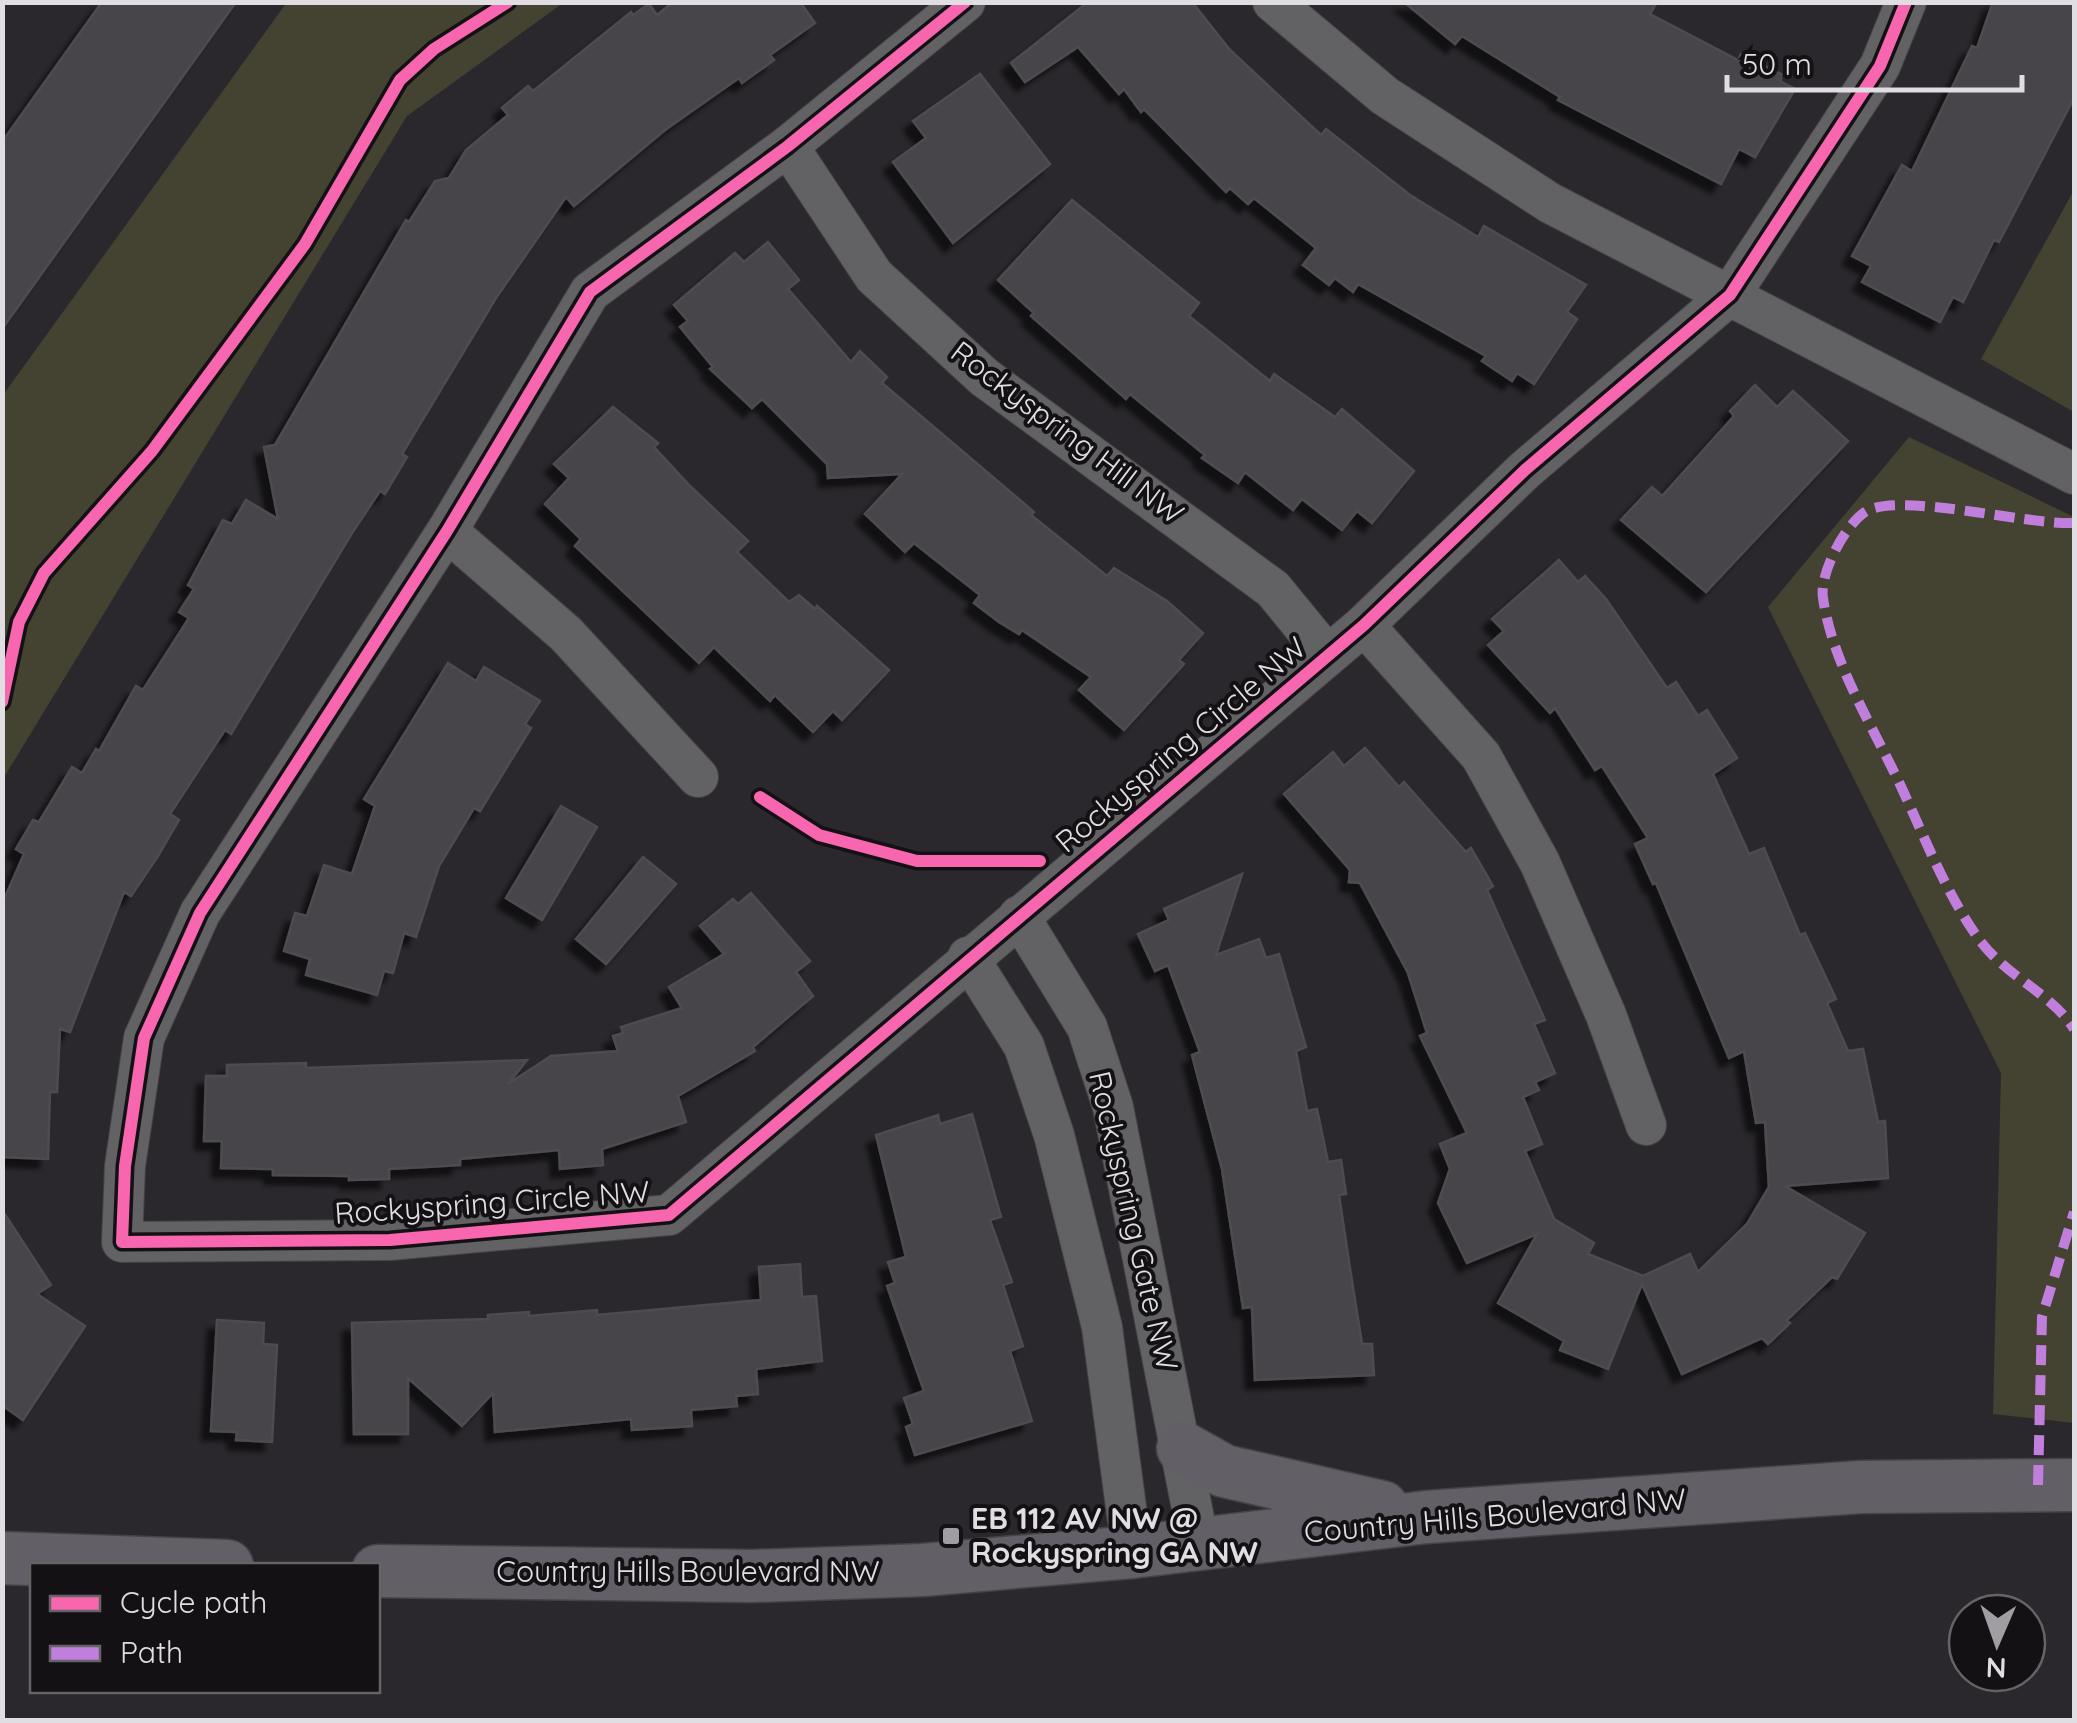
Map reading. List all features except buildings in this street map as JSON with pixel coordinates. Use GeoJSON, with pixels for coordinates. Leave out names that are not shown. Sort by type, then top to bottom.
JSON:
{"type":"FeatureCollection","features":[{"type":"Feature","properties":{"kind":"main road"},"geometry":{"type":"LineString","coordinates":[[1183,1448],[1224,1471],[1427,1517]]}},
{"type":"Feature","properties":{"kind":"main road","name":"Country Hills Boulevard NW"},"geometry":{"type":"LineString","coordinates":[[380,1570],[752,1576],[923,1570],[1132,1552],[1427,1517],[1861,1487],[2074,1484]]}},
{"type":"Feature","properties":{"kind":"main road"},"geometry":{"type":"LineString","coordinates":[[2,1558],[143,1563]]}},
{"type":"Feature","properties":{"kind":"street","name":"Rockyspring Circle NW"},"geometry":{"type":"LineString","coordinates":[[964,2],[788,146],[590,292],[447,531],[200,913],[144,1038],[124,1166],[122,1242],[390,1240],[669,1215],[968,956],[1364,624],[1526,470],[1730,295],[1880,66],[1906,2]]}},
{"type":"Feature","properties":{"kind":"street"},"geometry":{"type":"LineString","coordinates":[[1273,2],[1385,96],[1550,203],[1839,356],[2074,474]]}},
{"type":"Feature","properties":{"kind":"street","name":"Rockyspring Hill NW"},"geometry":{"type":"LineString","coordinates":[[788,146],[874,276],[984,377],[1273,588],[1327,655]]}},
{"type":"Feature","properties":{"kind":"street"},"geometry":{"type":"LineString","coordinates":[[447,531],[566,634],[698,777]]}},
{"type":"Feature","properties":{"kind":"street"},"geometry":{"type":"LineString","coordinates":[[1364,624],[1481,756],[1540,863],[1606,1015],[1646,1124]]}},
{"type":"Feature","properties":{"kind":"street","name":"Rockyspring Gate NW"},"geometry":{"type":"LineString","coordinates":[[1020,916],[1087,1026],[1112,1106],[1183,1448],[1199,1544]]}},
{"type":"Feature","properties":{"kind":"street","name":"Rockyspring Gate NW"},"geometry":{"type":"LineString","coordinates":[[968,956],[1024,1046],[1054,1135],[1102,1327],[1132,1552]]}},
{"type":"Feature","properties":{"kind":"shaded area"},"geometry":{"type":"Polygon","coordinates":[[[287,2],[563,3],[407,116],[3,779],[3,395],[287,2]]]}},
{"type":"Feature","properties":{"kind":"shaded area"},"geometry":{"type":"Polygon","coordinates":[[[2074,190],[2074,412],[1981,359],[2074,190]]]}},
{"type":"Feature","properties":{"kind":"shaded area"},"geometry":{"type":"Polygon","coordinates":[[[1909,437],[2074,517],[2074,1423],[1993,1414],[2001,1073],[1768,607],[1909,437]]]}},
{"type":"Feature","properties":{"kind":"marked path"},"geometry":{"type":"LineString","coordinates":[[2074,523],[1932,507],[1881,507],[1865,512],[1849,528],[1829,564],[1823,588],[1828,622],[1844,669],[1956,904],[1992,954],[2054,1006],[2074,1029]]}},
{"type":"Feature","properties":{"kind":"marked path"},"geometry":{"type":"LineString","coordinates":[[2038,1485],[2042,1317],[2074,1212]]}},
{"type":"Feature","properties":{"kind":"cycle path"},"geometry":{"type":"LineString","coordinates":[[2,702],[19,622],[44,573],[152,451],[305,244],[400,80],[434,49],[508,2]]}},
{"type":"Feature","properties":{"kind":"cycle path"},"geometry":{"type":"LineString","coordinates":[[965,2],[788,146],[590,292],[447,531],[200,913],[144,1038],[125,1166],[122,1242],[390,1240],[669,1215],[1364,625],[1525,470],[1730,295],[1880,66],[1906,2]]}},
{"type":"Feature","properties":{"kind":"cycle path"},"geometry":{"type":"LineString","coordinates":[[760,797],[819,835],[917,861],[1040,861]]}},
{"type":"Feature","properties":{"kind":"place","name":"EB 112 AV NW @ Rockyspring GA NW"},"geometry":{"type":"Point","coordinates":[951,1536]}}]}
